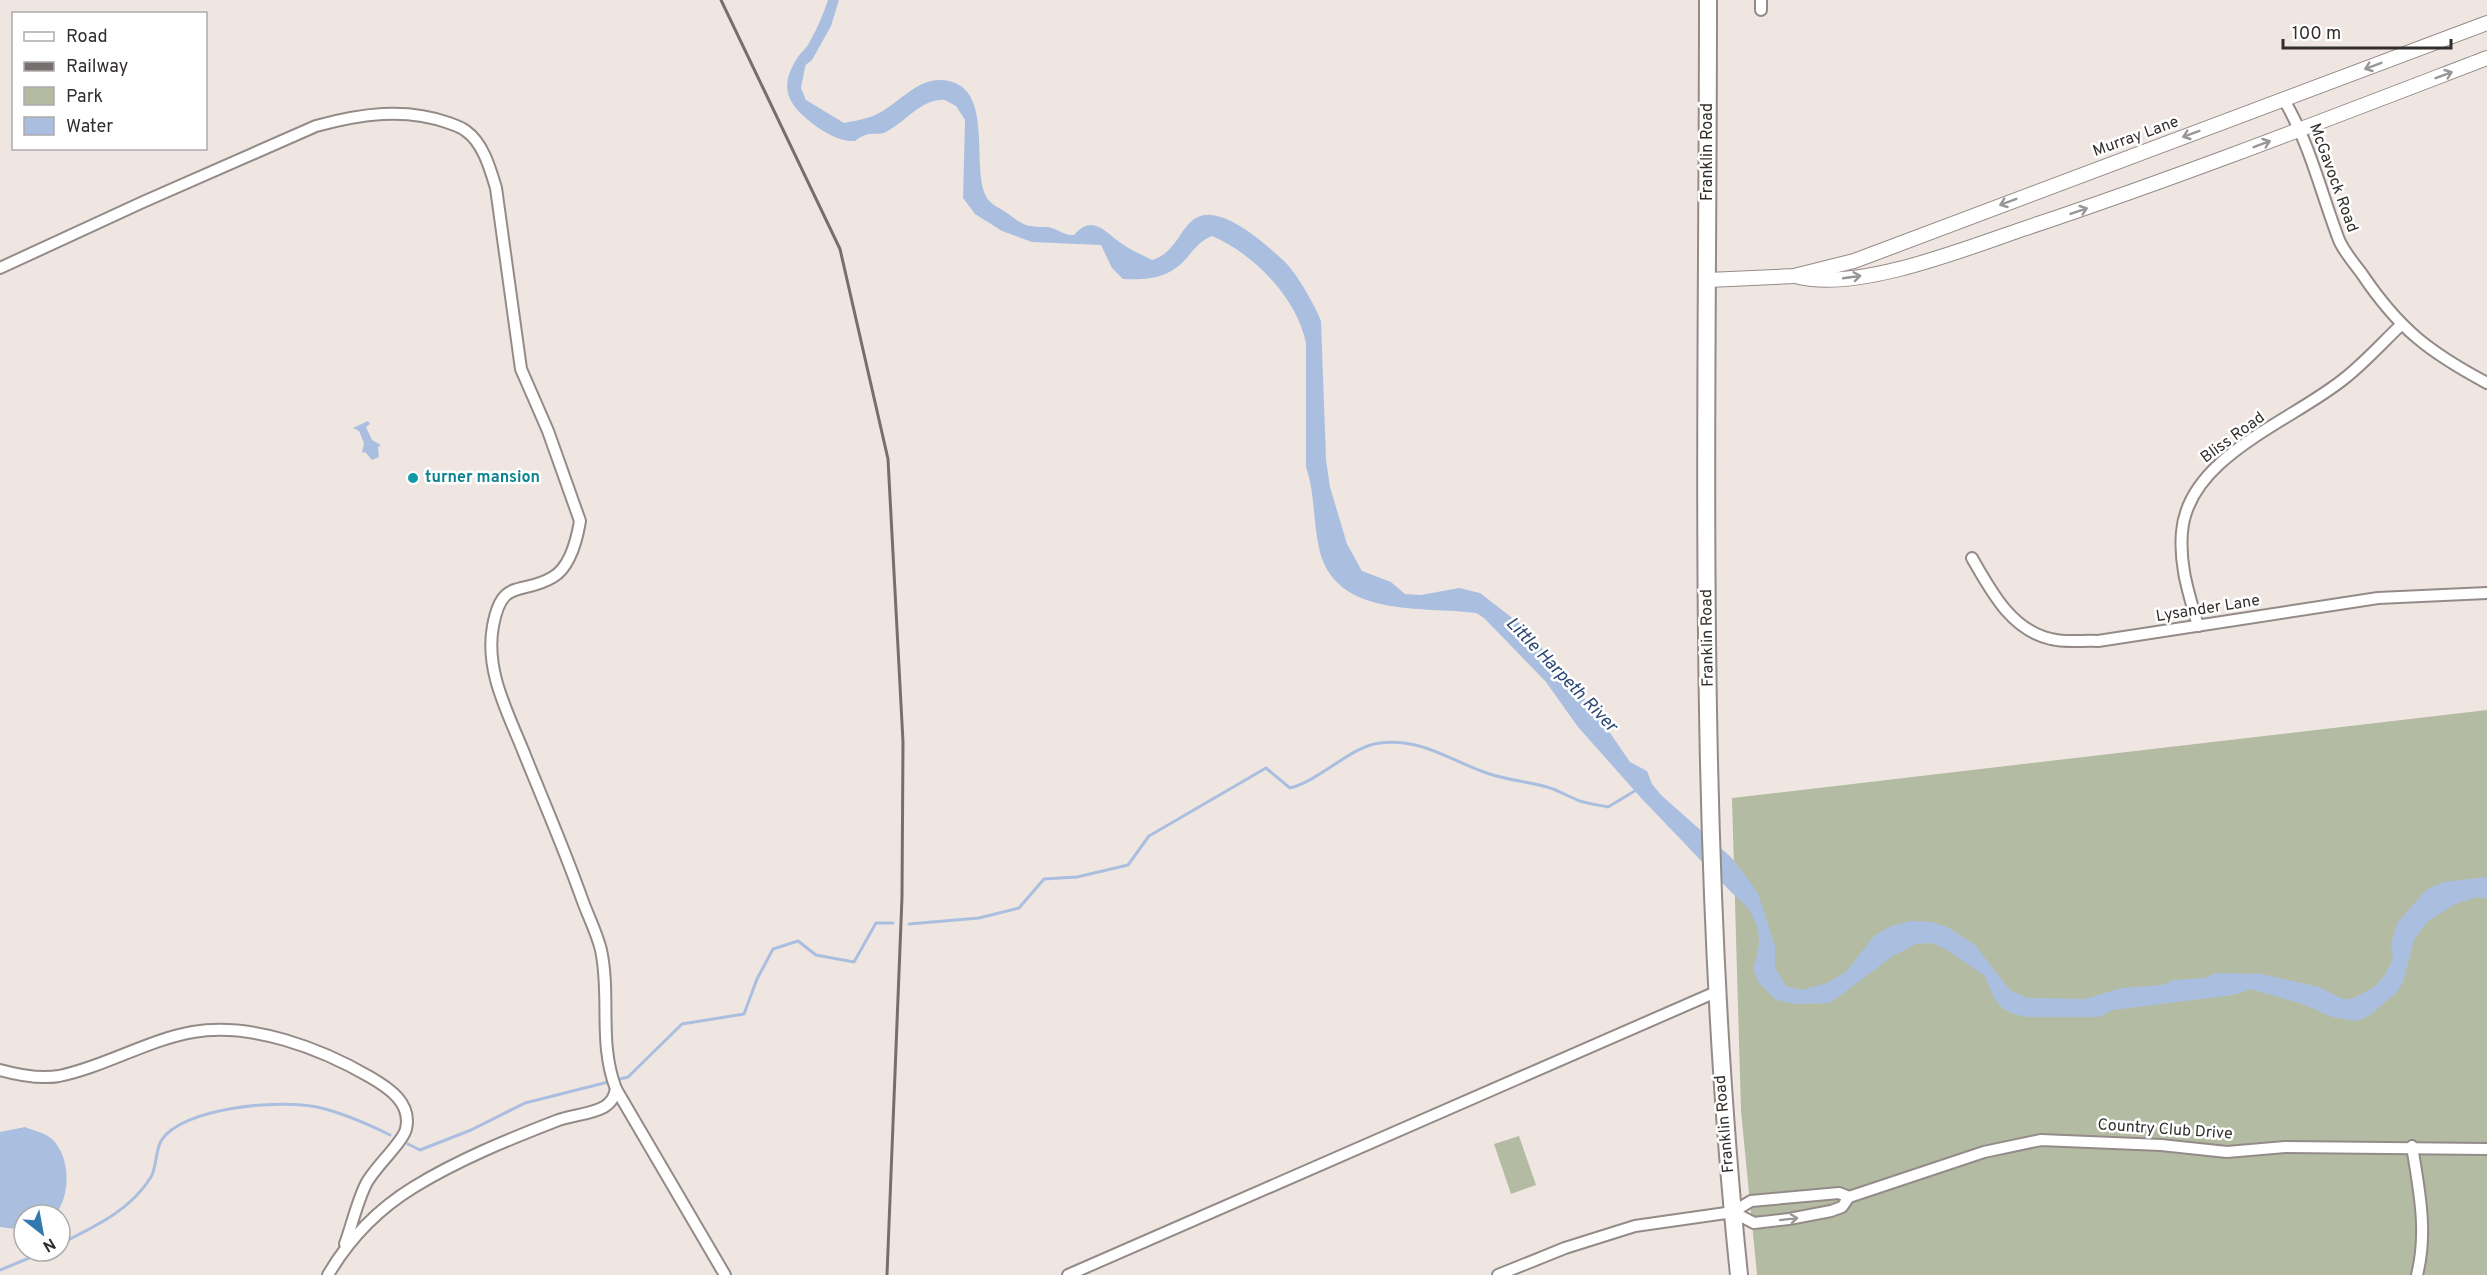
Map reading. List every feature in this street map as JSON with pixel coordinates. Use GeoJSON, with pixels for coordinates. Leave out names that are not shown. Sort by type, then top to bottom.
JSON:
{"type":"FeatureCollection","features":[{"type":"Feature","properties":{"kind":"main road","name":"Franklin Road"},"geometry":{"type":"LineString","coordinates":[[1708,0],[1706,453],[1713,931],[1739,1275]]}},
{"type":"Feature","properties":{"kind":"main road","name":"Murray Lane"},"geometry":{"type":"LineString","coordinates":[[1708,280],[1794,276],[1854,261],[2487,23]]}},
{"type":"Feature","properties":{"kind":"main road","name":"Murray Lane"},"geometry":{"type":"LineString","coordinates":[[1794,276],[1817,281],[1904,267],[2145,188],[2487,58]]}},
{"type":"Feature","properties":{"kind":"street","name":"McGavock Road"},"geometry":{"type":"LineString","coordinates":[[2284,100],[2301,129],[2340,243],[2372,289],[2401,325],[2441,358],[2487,383]]}},
{"type":"Feature","properties":{"kind":"street"},"geometry":{"type":"LineString","coordinates":[[0,268],[316,126],[338,120],[385,112],[429,116],[465,130],[477,143],[489,166],[496,188],[521,369],[548,431],[580,521],[578,536],[563,568],[553,578],[508,592],[501,601],[492,628],[491,651],[498,692],[570,865],[601,950],[607,1066],[616,1089],[725,1275]]}},
{"type":"Feature","properties":{"kind":"street","name":"Bliss Road"},"geometry":{"type":"LineString","coordinates":[[2198,626],[2182,570],[2182,530],[2199,484],[2218,464],[2344,379],[2401,325]]}},
{"type":"Feature","properties":{"kind":"street","name":"Lysander Lane"},"geometry":{"type":"LineString","coordinates":[[1972,558],[1991,591],[2021,627],[2052,639],[2098,641],[2378,598],[2487,593]]}},
{"type":"Feature","properties":{"kind":"street"},"geometry":{"type":"LineString","coordinates":[[1068,1275],[1716,992]]}},
{"type":"Feature","properties":{"kind":"street"},"geometry":{"type":"LineString","coordinates":[[0,1070],[18,1075],[57,1076],[192,1032],[232,1029],[273,1038],[320,1053],[360,1071],[391,1090],[402,1102],[406,1116],[406,1131],[366,1184],[344,1247],[328,1275]]}},
{"type":"Feature","properties":{"kind":"street"},"geometry":{"type":"LineString","coordinates":[[344,1247],[369,1221],[413,1188],[482,1151],[559,1120],[603,1107],[612,1101],[616,1089]]}},
{"type":"Feature","properties":{"kind":"street","name":"Country Club Drive"},"geometry":{"type":"LineString","coordinates":[[1733,1212],[1754,1223],[1831,1211],[1842,1207],[1850,1197],[1984,1152],[2040,1140],[2161,1145],[2227,1152],[2285,1147],[2412,1146],[2487,1149]]}},
{"type":"Feature","properties":{"kind":"street"},"geometry":{"type":"LineString","coordinates":[[2412,1146],[2423,1220],[2423,1243],[2417,1275]]}},
{"type":"Feature","properties":{"kind":"street","name":"Country Club Drive"},"geometry":{"type":"LineString","coordinates":[[1498,1275],[1614,1232],[1658,1222],[1733,1212],[1752,1201],[1839,1193],[1850,1197]]}},
{"type":"Feature","properties":{"kind":"green space"},"geometry":{"type":"Polygon","coordinates":[[[2487,710],[2487,1275],[1757,1275],[1741,1111],[1732,798],[2487,710]]]}},
{"type":"Feature","properties":{"kind":"green space"},"geometry":{"type":"Polygon","coordinates":[[[1519,1136],[1536,1185],[1511,1194],[1494,1144],[1519,1136]]]}},
{"type":"Feature","properties":{"kind":"water"},"geometry":{"type":"Polygon","coordinates":[[[828,0],[839,0],[831,26],[812,60],[803,67],[801,88],[806,100],[844,123],[875,115],[930,81],[939,80],[957,84],[969,94],[975,109],[982,182],[987,199],[1020,222],[1052,228],[1070,235],[1074,235],[1086,226],[1097,226],[1152,260],[1168,251],[1192,221],[1208,215],[1220,217],[1244,229],[1285,262],[1305,290],[1321,321],[1326,459],[1330,487],[1347,544],[1362,571],[1391,582],[1405,594],[1421,595],[1459,588],[1480,593],[1524,627],[1595,711],[1630,762],[1647,771],[1652,784],[1661,795],[1732,858],[1758,893],[1775,946],[1775,968],[1786,986],[1802,990],[1827,983],[1846,972],[1874,936],[1891,926],[1911,921],[1931,922],[1947,927],[1975,945],[2010,990],[2027,998],[2085,999],[2122,988],[2163,985],[2173,980],[2203,978],[2217,973],[2262,974],[2319,987],[2343,999],[2352,999],[2374,987],[2385,975],[2393,958],[2391,945],[2397,923],[2426,890],[2443,882],[2487,877],[2487,899],[2478,897],[2455,904],[2426,923],[2414,940],[2403,982],[2397,992],[2370,1015],[2358,1021],[2332,1017],[2305,1005],[2251,989],[2233,995],[2113,1010],[2099,1017],[2026,1017],[2003,1009],[1994,998],[1985,976],[1945,949],[1931,943],[1916,944],[1893,956],[1830,1003],[1795,1004],[1776,1000],[1758,982],[1753,968],[1759,947],[1759,937],[1754,918],[1749,910],[1642,799],[1578,727],[1546,682],[1484,618],[1476,613],[1383,605],[1361,598],[1342,587],[1328,571],[1319,548],[1306,467],[1306,343],[1293,310],[1271,279],[1243,254],[1212,236],[1200,243],[1184,261],[1170,272],[1156,277],[1123,279],[1112,268],[1101,245],[1032,242],[1002,231],[975,214],[963,198],[965,120],[953,101],[934,101],[917,109],[886,132],[865,135],[855,141],[838,138],[822,130],[797,109],[788,94],[787,86],[792,68],[812,38],[828,0]]]}},
{"type":"Feature","properties":{"kind":"water"},"geometry":{"type":"Polygon","coordinates":[[[368,421],[370,424],[366,427],[372,440],[381,445],[378,447],[379,457],[372,460],[365,452],[362,453],[364,443],[359,431],[353,428],[368,421]]]}},
{"type":"Feature","properties":{"kind":"water"},"geometry":{"type":"Polygon","coordinates":[[[25,1127],[42,1133],[52,1139],[58,1147],[66,1166],[66,1187],[62,1203],[12,1203],[12,1228],[0,1227],[0,1132],[25,1127]]]}},
{"type":"Feature","properties":{"kind":"waterway","name":"Little Harpeth River"},"geometry":{"type":"LineString","coordinates":[[800,85],[804,65]]}},
{"type":"Feature","properties":{"kind":"waterway","name":"Little Harpeth River"},"geometry":{"type":"LineString","coordinates":[[944,98],[959,106]]}},
{"type":"Feature","properties":{"kind":"waterway"},"geometry":{"type":"LineString","coordinates":[[909,924],[979,918],[1019,908],[1044,879],[1077,877],[1128,865],[1149,836],[1266,768],[1290,788],[1302,784],[1369,745],[1394,742],[1421,747],[1492,775],[1547,787],[1580,801],[1608,807],[1638,789]]}},
{"type":"Feature","properties":{"kind":"waterway"},"geometry":{"type":"LineString","coordinates":[[408,1144],[420,1150],[471,1130],[525,1103],[628,1077],[682,1024],[744,1014],[757,979],[773,949],[798,941],[816,955],[854,962],[876,923],[893,923]]}},
{"type":"Feature","properties":{"kind":"waterway"},"geometry":{"type":"LineString","coordinates":[[72,1238],[110,1217],[133,1199],[151,1177],[161,1141],[172,1129],[210,1113],[257,1105],[301,1105],[345,1115],[390,1135]]}},
{"type":"Feature","properties":{"kind":"waterway"},"geometry":{"type":"LineString","coordinates":[[0,1270],[17,1263]]}},
{"type":"Feature","properties":{"kind":"railway"},"geometry":{"type":"LineString","coordinates":[[721,0],[840,249],[888,459],[903,742],[902,897],[887,1275]]}},
{"type":"Feature","properties":{"kind":"place","name":"turner mansion"},"geometry":{"type":"Point","coordinates":[413,478]}}]}
